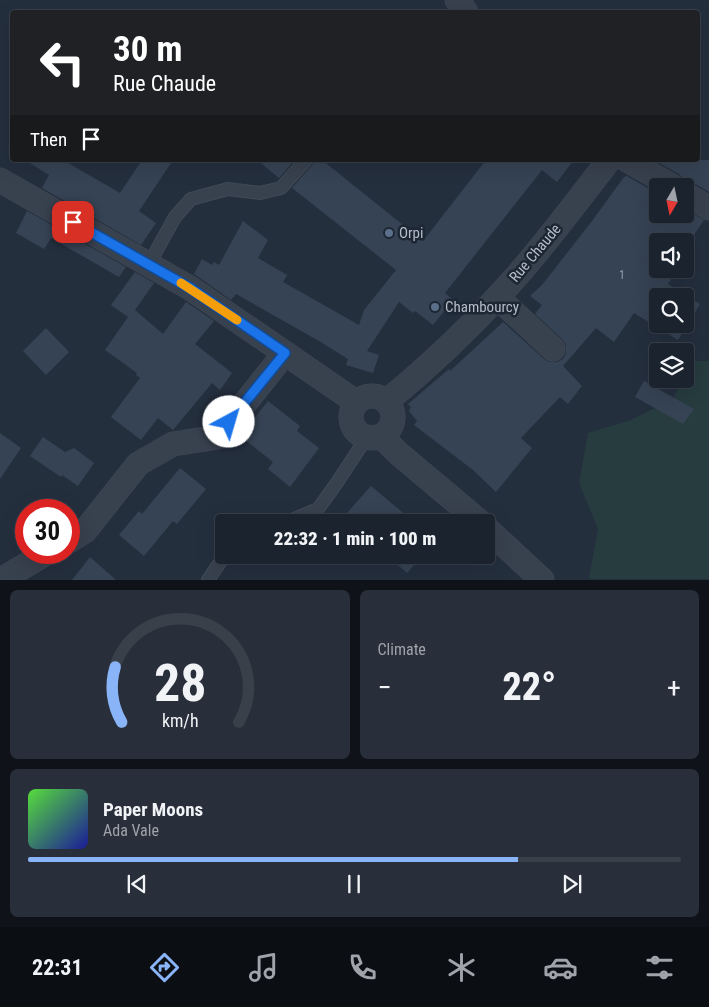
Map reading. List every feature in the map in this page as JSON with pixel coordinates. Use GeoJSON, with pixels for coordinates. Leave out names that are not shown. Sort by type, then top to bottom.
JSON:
{"type":"FeatureCollection","features":[{"type":"Feature","properties":{"kind":"street","name":"Rue Chaude"},"geometry":{"type":"LineString","coordinates":[[387,401],[471,326],[498,298],[541,248],[608,162]]}},
{"type":"Feature","properties":{"kind":"street"},"geometry":{"type":"LineString","coordinates":[[631,162],[658,178]]}},
{"type":"Feature","properties":{"kind":"street"},"geometry":{"type":"LineString","coordinates":[[0,180],[190,288],[356,402]]}},
{"type":"Feature","properties":{"kind":"street"},"geometry":{"type":"LineString","coordinates":[[694,199],[708,206]]}},
{"type":"Feature","properties":{"kind":"street"},"geometry":{"type":"LineString","coordinates":[[498,298],[553,349]]}},
{"type":"Feature","properties":{"kind":"street"},"geometry":{"type":"LineString","coordinates":[[80,534],[85,531],[138,464],[173,444],[218,437],[285,353]]}},
{"type":"Feature","properties":{"kind":"street"},"geometry":{"type":"LineString","coordinates":[[374,437],[387,432],[391,427],[394,413],[387,401],[375,395],[368,395],[356,402],[352,408],[351,416],[355,429],[360,434],[374,437],[398,454],[470,514]]}},
{"type":"Feature","properties":{"kind":"street"},"geometry":{"type":"LineString","coordinates":[[495,536],[542,580]]}},
{"type":"Feature","properties":{"kind":"street"},"geometry":{"type":"LineString","coordinates":[[1,580],[28,564]]}},
{"type":"Feature","properties":{"kind":"lane"},"geometry":{"type":"LineString","coordinates":[[149,264],[175,217],[191,200],[228,189],[260,193],[281,188],[304,162]]}},
{"type":"Feature","properties":{"kind":"lane"},"geometry":{"type":"LineString","coordinates":[[306,514],[318,509],[374,437]]}},
{"type":"Feature","properties":{"kind":"lane"},"geometry":{"type":"LineString","coordinates":[[208,580],[220,564]]}},
{"type":"Feature","properties":{"kind":"green space"},"geometry":{"type":"Polygon","coordinates":[[[694,361],[709,361],[709,579],[590,579],[598,529],[579,483],[588,433],[631,420],[673,399],[678,388],[694,388],[694,361]]]}},
{"type":"Feature","properties":{"kind":"building"},"geometry":{"type":"Polygon","coordinates":[[[700,160],[709,160],[709,192],[694,183],[694,178],[682,178],[679,174],[658,162],[700,162],[700,160]]]}},
{"type":"Feature","properties":{"kind":"building"},"geometry":{"type":"Polygon","coordinates":[[[28,162],[66,162],[120,193],[141,162],[172,162],[139,211],[156,223],[141,245],[42,188],[49,175],[28,162]]]}},
{"type":"Feature","properties":{"kind":"building"},"geometry":{"type":"Polygon","coordinates":[[[259,162],[293,162],[279,178],[259,162]]]}},
{"type":"Feature","properties":{"kind":"building"},"geometry":{"type":"Polygon","coordinates":[[[313,162],[324,162],[423,241],[484,162],[572,162],[557,182],[542,170],[445,293],[453,300],[433,325],[415,311],[413,313],[399,302],[367,351],[379,355],[373,373],[346,365],[348,359],[319,341],[236,294],[231,300],[194,274],[202,259],[212,265],[214,262],[219,265],[243,221],[268,240],[258,258],[287,275],[283,282],[359,325],[364,310],[396,270],[292,188],[313,162]]]}},
{"type":"Feature","properties":{"kind":"building"},"geometry":{"type":"Polygon","coordinates":[[[627,176],[649,189],[649,223],[694,223],[694,215],[704,220],[694,235],[694,233],[649,233],[649,278],[672,278],[668,284],[674,288],[649,288],[649,322],[634,313],[614,342],[596,328],[563,366],[582,386],[568,404],[560,397],[521,438],[532,448],[496,492],[473,470],[414,425],[417,421],[409,411],[411,407],[408,404],[449,369],[450,371],[503,322],[544,359],[549,362],[557,362],[563,359],[566,353],[566,344],[535,314],[542,305],[530,296],[542,285],[624,177],[627,176]]]}},
{"type":"Feature","properties":{"kind":"building"},"geometry":{"type":"Polygon","coordinates":[[[27,211],[126,267],[119,277],[51,238],[44,249],[16,233],[27,211]]]}},
{"type":"Feature","properties":{"kind":"building"},"geometry":{"type":"Polygon","coordinates":[[[135,272],[154,283],[135,310],[163,334],[186,302],[214,321],[195,344],[232,373],[220,390],[212,383],[173,430],[158,418],[141,440],[111,417],[140,378],[136,375],[137,373],[105,350],[128,317],[111,305],[135,272]]]}},
{"type":"Feature","properties":{"kind":"building"},"geometry":{"type":"Polygon","coordinates":[[[694,300],[700,304],[694,314],[694,300]]]}},
{"type":"Feature","properties":{"kind":"building"},"geometry":{"type":"Polygon","coordinates":[[[46,328],[69,352],[46,375],[23,351],[46,328]]]}},
{"type":"Feature","properties":{"kind":"building"},"geometry":{"type":"Polygon","coordinates":[[[667,333],[682,333],[678,340],[667,333]]]}},
{"type":"Feature","properties":{"kind":"building"},"geometry":{"type":"Polygon","coordinates":[[[644,381],[649,384],[649,388],[656,388],[694,409],[683,424],[635,397],[644,381]]]}},
{"type":"Feature","properties":{"kind":"building"},"geometry":{"type":"Polygon","coordinates":[[[268,401],[300,426],[297,431],[319,448],[290,487],[268,469],[273,462],[240,436],[268,401]]]}},
{"type":"Feature","properties":{"kind":"building"},"geometry":{"type":"Polygon","coordinates":[[[0,433],[21,448],[0,479],[0,433]]]}},
{"type":"Feature","properties":{"kind":"building"},"geometry":{"type":"Polygon","coordinates":[[[43,437],[65,452],[74,448],[94,463],[78,486],[30,456],[43,437]]]}},
{"type":"Feature","properties":{"kind":"building"},"geometry":{"type":"Polygon","coordinates":[[[180,468],[206,489],[177,524],[173,521],[144,556],[119,535],[139,511],[142,514],[180,468]]]}},
{"type":"Feature","properties":{"kind":"building"},"geometry":{"type":"Polygon","coordinates":[[[371,486],[404,514],[346,514],[371,486]]]}},
{"type":"Feature","properties":{"kind":"building"},"geometry":{"type":"Polygon","coordinates":[[[90,557],[116,580],[72,580],[90,557]]]}},
{"type":"Feature","properties":{"kind":"building"},"geometry":{"type":"Polygon","coordinates":[[[397,564],[429,564],[414,565],[407,573],[397,564]]]}},
{"type":"Feature","properties":{"kind":"slow traffic"},"geometry":{"type":"LineString","coordinates":[[181,283],[237,320]]}},
{"type":"Feature","properties":{"kind":"place","name":"Orpi"},"geometry":{"type":"Point","coordinates":[389,233]}},
{"type":"Feature","properties":{"kind":"place","name":"Chambourcy"},"geometry":{"type":"Point","coordinates":[435,307]}},
{"type":"Feature","properties":{"kind":"route"},"geometry":{"type":"LineString","coordinates":[[73,222],[190,288],[285,353],[229,422]]}}]}
